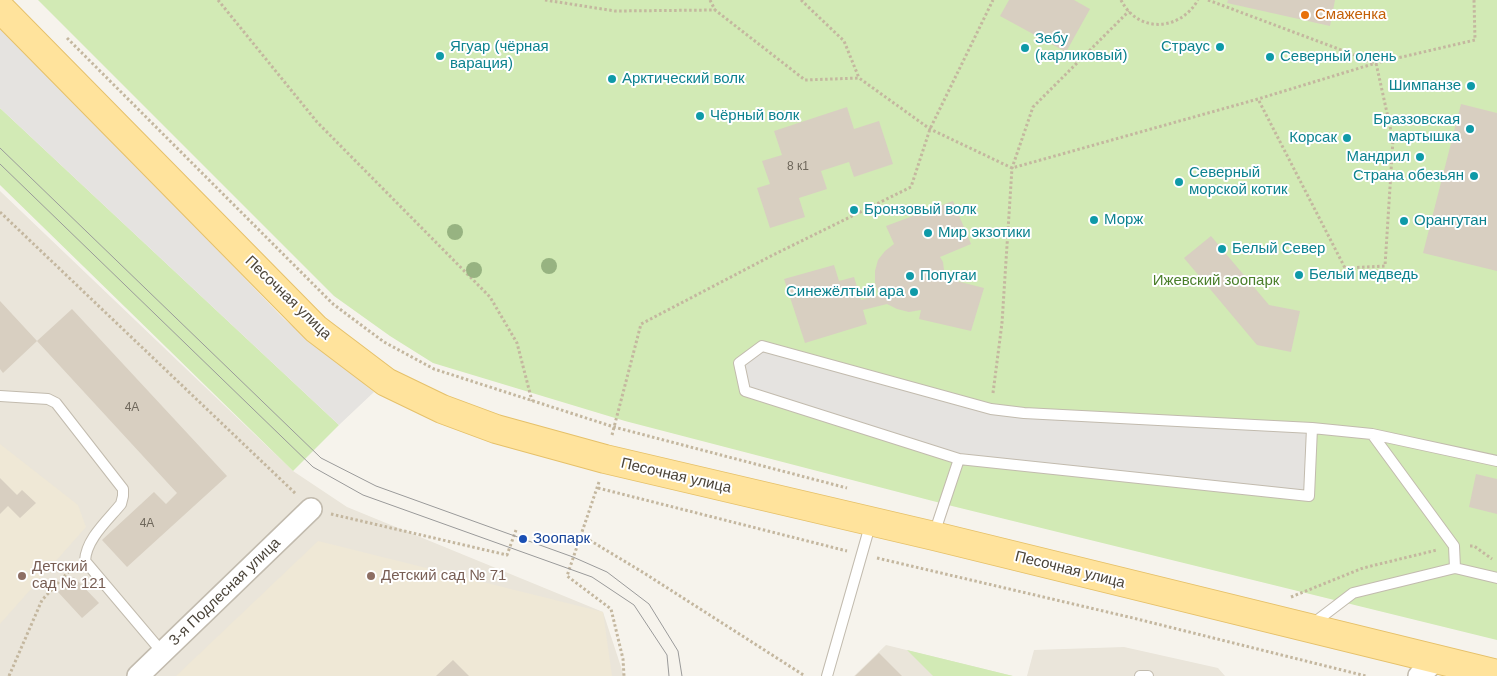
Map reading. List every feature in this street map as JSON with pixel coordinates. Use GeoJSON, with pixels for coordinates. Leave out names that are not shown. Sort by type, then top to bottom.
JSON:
{"type":"FeatureCollection","features":[{"type":"Feature","properties":{"kind":"main road","name":"Песочная улица"},"geometry":{"type":"LineString","coordinates":[[0,8],[316,329],[386,382],[442,409],[496,429],[605,459],[934,536],[1306,629],[1427,668],[1497,674]]}},
{"type":"Feature","properties":{"kind":"street","name":"3-я Подлесная улица"},"geometry":{"type":"LineString","coordinates":[[138,676],[312,509]]}},
{"type":"Feature","properties":{"kind":"lane"},"geometry":{"type":"LineString","coordinates":[[1312,428],[1309,496],[959,459],[744,391],[739,363],[762,346],[990,409],[1024,413],[1312,428],[1372,434],[1497,461]]}},
{"type":"Feature","properties":{"kind":"lane"},"geometry":{"type":"LineString","coordinates":[[0,396],[48,399],[56,403],[123,489],[124,496],[121,504],[90,544],[86,552],[85,561],[162,652]]}},
{"type":"Feature","properties":{"kind":"lane"},"geometry":{"type":"LineString","coordinates":[[1372,434],[1454,546],[1455,568]]}},
{"type":"Feature","properties":{"kind":"lane"},"geometry":{"type":"LineString","coordinates":[[934,536],[959,459]]}},
{"type":"Feature","properties":{"kind":"lane"},"geometry":{"type":"LineString","coordinates":[[826,676],[872,521]]}},
{"type":"Feature","properties":{"kind":"lane"},"geometry":{"type":"LineString","coordinates":[[1306,629],[1353,593],[1455,568],[1497,578]]}},
{"type":"Feature","properties":{"kind":"lane"},"geometry":{"type":"LineString","coordinates":[[1140,676],[1148,676]]}},
{"type":"Feature","properties":{"kind":"path"},"geometry":{"type":"LineString","coordinates":[[218,0],[317,122],[490,297],[517,343],[532,401]]}},
{"type":"Feature","properties":{"kind":"path"},"geometry":{"type":"LineString","coordinates":[[545,0],[615,10],[715,10]]}},
{"type":"Feature","properties":{"kind":"path"},"geometry":{"type":"LineString","coordinates":[[710,0],[715,10],[805,80],[859,78]]}},
{"type":"Feature","properties":{"kind":"path"},"geometry":{"type":"LineString","coordinates":[[801,0],[844,40],[859,78],[930,129],[1012,168],[1258,99],[1376,63],[1475,40],[1474,0]]}},
{"type":"Feature","properties":{"kind":"path"},"geometry":{"type":"LineString","coordinates":[[624,676],[623,659],[611,609],[567,576],[598,488],[641,324],[773,255],[911,187],[930,129],[993,0]]}},
{"type":"Feature","properties":{"kind":"path"},"geometry":{"type":"LineString","coordinates":[[1121,0],[1129,12],[1140,20],[1154,24],[1168,24],[1182,19],[1192,10],[1198,0]]}},
{"type":"Feature","properties":{"kind":"path"},"geometry":{"type":"LineString","coordinates":[[1208,0],[1376,63]]}},
{"type":"Feature","properties":{"kind":"path"},"geometry":{"type":"LineString","coordinates":[[990,409],[1002,323],[1012,168],[1033,107],[1129,12]]}},
{"type":"Feature","properties":{"kind":"path"},"geometry":{"type":"LineString","coordinates":[[65,35],[333,304],[384,342],[434,369],[614,427]]}},
{"type":"Feature","properties":{"kind":"path"},"geometry":{"type":"LineString","coordinates":[[1258,99],[1345,268],[1385,266],[1393,140],[1376,63]]}},
{"type":"Feature","properties":{"kind":"path"},"geometry":{"type":"LineString","coordinates":[[0,212],[312,509],[507,555],[516,530]]}},
{"type":"Feature","properties":{"kind":"path"},"geometry":{"type":"LineString","coordinates":[[598,488],[862,555],[1133,618],[1366,676]]}},
{"type":"Feature","properties":{"kind":"path"},"geometry":{"type":"LineString","coordinates":[[581,536],[644,573],[805,676]]}},
{"type":"Feature","properties":{"kind":"path"},"geometry":{"type":"LineString","coordinates":[[9,676],[42,600],[86,552]]}},
{"type":"Feature","properties":{"kind":"shaded area"},"geometry":{"type":"Polygon","coordinates":[[[0,24],[284,319],[374,392],[339,425],[0,108],[0,24]]]}},
{"type":"Feature","properties":{"kind":"shaded area"},"geometry":{"type":"Polygon","coordinates":[[[0,191],[293,471],[347,507],[603,612],[624,676],[0,676],[0,191]]]}},
{"type":"Feature","properties":{"kind":"shaded area"},"geometry":{"type":"Polygon","coordinates":[[[762,346],[991,409],[1312,428],[1309,496],[959,459],[745,391],[739,363],[762,346]]]}},
{"type":"Feature","properties":{"kind":"shaded area","name":"Детский сад № 121"},"geometry":{"type":"Polygon","coordinates":[[[0,444],[78,505],[86,527],[0,624],[0,444]]]}},
{"type":"Feature","properties":{"kind":"shaded area","name":"Детский сад № 71"},"geometry":{"type":"Polygon","coordinates":[[[318,541],[603,612],[612,676],[176,676],[318,541]]]}},
{"type":"Feature","properties":{"kind":"shaded area"},"geometry":{"type":"Polygon","coordinates":[[[886,645],[1013,676],[854,676],[886,645]]]}},
{"type":"Feature","properties":{"kind":"shaded area"},"geometry":{"type":"Polygon","coordinates":[[[1124,647],[1218,668],[1225,676],[1027,676],[1034,650],[1124,647]]]}},
{"type":"Feature","properties":{"kind":"green space","name":"Ижевский зоопарк"},"geometry":{"type":"Polygon","coordinates":[[[38,0],[1497,0],[1497,640],[952,506],[625,421],[433,363],[390,336],[334,296],[38,0]]]}},
{"type":"Feature","properties":{"kind":"green space"},"geometry":{"type":"Polygon","coordinates":[[[0,108],[339,425],[293,471],[0,185],[0,108]]]}},
{"type":"Feature","properties":{"kind":"green space"},"geometry":{"type":"Polygon","coordinates":[[[907,650],[1013,676],[933,676],[907,650]]]}},
{"type":"Feature","properties":{"kind":"building"},"geometry":{"type":"Polygon","coordinates":[[[1009,0],[1074,0],[1090,9],[1066,52],[1000,16],[1009,0]]]}},
{"type":"Feature","properties":{"kind":"building","name":"Смаженка"},"geometry":{"type":"Polygon","coordinates":[[[1228,0],[1335,0],[1330,26],[1227,3],[1228,0]]]}},
{"type":"Feature","properties":{"kind":"building"},"geometry":{"type":"Polygon","coordinates":[[[1461,104],[1497,113],[1497,271],[1423,253],[1461,104]]]}},
{"type":"Feature","properties":{"kind":"building"},"geometry":{"type":"Polygon","coordinates":[[[847,107],[854,129],[879,121],[893,164],[854,177],[849,162],[821,171],[827,189],[799,198],[805,217],[770,228],[757,188],[770,184],[762,161],[782,155],[774,131],[847,107]]]}},
{"type":"Feature","properties":{"kind":"building"},"geometry":{"type":"Polygon","coordinates":[[[953,201],[971,244],[940,257],[943,262],[945,278],[984,288],[971,331],[919,319],[921,310],[909,312],[887,304],[863,310],[867,324],[805,343],[784,279],[834,265],[839,281],[854,277],[861,300],[879,295],[875,283],[875,271],[878,260],[894,244],[886,226],[953,201]]]}},
{"type":"Feature","properties":{"kind":"building"},"geometry":{"type":"Polygon","coordinates":[[[1211,236],[1269,305],[1300,311],[1291,352],[1257,345],[1184,258],[1211,236]]]}},
{"type":"Feature","properties":{"kind":"building"},"geometry":{"type":"Polygon","coordinates":[[[0,301],[37,341],[3,373],[0,369],[0,301]]]}},
{"type":"Feature","properties":{"kind":"building"},"geometry":{"type":"Polygon","coordinates":[[[72,309],[227,476],[127,567],[102,540],[154,492],[166,504],[177,493],[37,341],[72,309]]]}},
{"type":"Feature","properties":{"kind":"building"},"geometry":{"type":"Polygon","coordinates":[[[1476,474],[1497,479],[1497,514],[1469,507],[1476,474]]]}},
{"type":"Feature","properties":{"kind":"building"},"geometry":{"type":"Polygon","coordinates":[[[0,478],[17,495],[22,490],[36,503],[20,518],[8,506],[0,514],[0,478]]]}},
{"type":"Feature","properties":{"kind":"building"},"geometry":{"type":"Polygon","coordinates":[[[74,577],[99,603],[82,618],[58,592],[74,577]]]}},
{"type":"Feature","properties":{"kind":"building"},"geometry":{"type":"Polygon","coordinates":[[[879,653],[902,676],[855,676],[879,653]]]}},
{"type":"Feature","properties":{"kind":"building"},"geometry":{"type":"Polygon","coordinates":[[[453,660],[469,676],[436,676],[453,660]]]}},
{"type":"Feature","properties":{"kind":"tram line"},"geometry":{"type":"LineString","coordinates":[[0,148],[321,458],[376,486],[573,557],[607,572],[649,604],[678,651],[682,676]]}},
{"type":"Feature","properties":{"kind":"tram line"},"geometry":{"type":"LineString","coordinates":[[0,164],[313,467],[363,495],[592,577],[634,605],[667,655],[669,676]]}},
{"type":"Feature","properties":{"kind":"place","name":"Смаженка"},"geometry":{"type":"Point","coordinates":[1305,15]}},
{"type":"Feature","properties":{"kind":"place","name":"Страус"},"geometry":{"type":"Point","coordinates":[1220,47]}},
{"type":"Feature","properties":{"kind":"place","name":"Зебу (карликовый)"},"geometry":{"type":"Point","coordinates":[1025,48]}},
{"type":"Feature","properties":{"kind":"place","name":"Ягуар (чёрная варация)"},"geometry":{"type":"Point","coordinates":[440,56]}},
{"type":"Feature","properties":{"kind":"place","name":"Северный олень"},"geometry":{"type":"Point","coordinates":[1270,57]}},
{"type":"Feature","properties":{"kind":"place","name":"Арктический волк"},"geometry":{"type":"Point","coordinates":[612,79]}},
{"type":"Feature","properties":{"kind":"place","name":"Шимпанзе"},"geometry":{"type":"Point","coordinates":[1471,86]}},
{"type":"Feature","properties":{"kind":"place","name":"Чёрный волк"},"geometry":{"type":"Point","coordinates":[700,116]}},
{"type":"Feature","properties":{"kind":"place","name":"Браззовская мартышка"},"geometry":{"type":"Point","coordinates":[1470,129]}},
{"type":"Feature","properties":{"kind":"place","name":"Корсак"},"geometry":{"type":"Point","coordinates":[1347,138]}},
{"type":"Feature","properties":{"kind":"place","name":"Мандрил"},"geometry":{"type":"Point","coordinates":[1420,157]}},
{"type":"Feature","properties":{"kind":"place","name":"Страна обезьян"},"geometry":{"type":"Point","coordinates":[1474,176]}},
{"type":"Feature","properties":{"kind":"place","name":"Северный морской котик"},"geometry":{"type":"Point","coordinates":[1179,182]}},
{"type":"Feature","properties":{"kind":"place","name":"Бронзовый волк"},"geometry":{"type":"Point","coordinates":[854,210]}},
{"type":"Feature","properties":{"kind":"place","name":"Морж"},"geometry":{"type":"Point","coordinates":[1094,220]}},
{"type":"Feature","properties":{"kind":"place","name":"Орангутан"},"geometry":{"type":"Point","coordinates":[1404,221]}},
{"type":"Feature","properties":{"kind":"place","name":"Мир экзотики"},"geometry":{"type":"Point","coordinates":[928,233]}},
{"type":"Feature","properties":{"kind":"place","name":"Белый Север"},"geometry":{"type":"Point","coordinates":[1222,249]}},
{"type":"Feature","properties":{"kind":"place","name":"Белый медведь"},"geometry":{"type":"Point","coordinates":[1299,275]}},
{"type":"Feature","properties":{"kind":"place","name":"Попугаи"},"geometry":{"type":"Point","coordinates":[910,276]}},
{"type":"Feature","properties":{"kind":"place","name":"Синежёлтый ара"},"geometry":{"type":"Point","coordinates":[914,292]}},
{"type":"Feature","properties":{"kind":"place","name":"Зоопарк"},"geometry":{"type":"Point","coordinates":[523,539]}},
{"type":"Feature","properties":{"kind":"place","name":"Детский сад № 121"},"geometry":{"type":"Point","coordinates":[22,576]}},
{"type":"Feature","properties":{"kind":"place","name":"Детский сад № 71"},"geometry":{"type":"Point","coordinates":[371,576]}}]}
